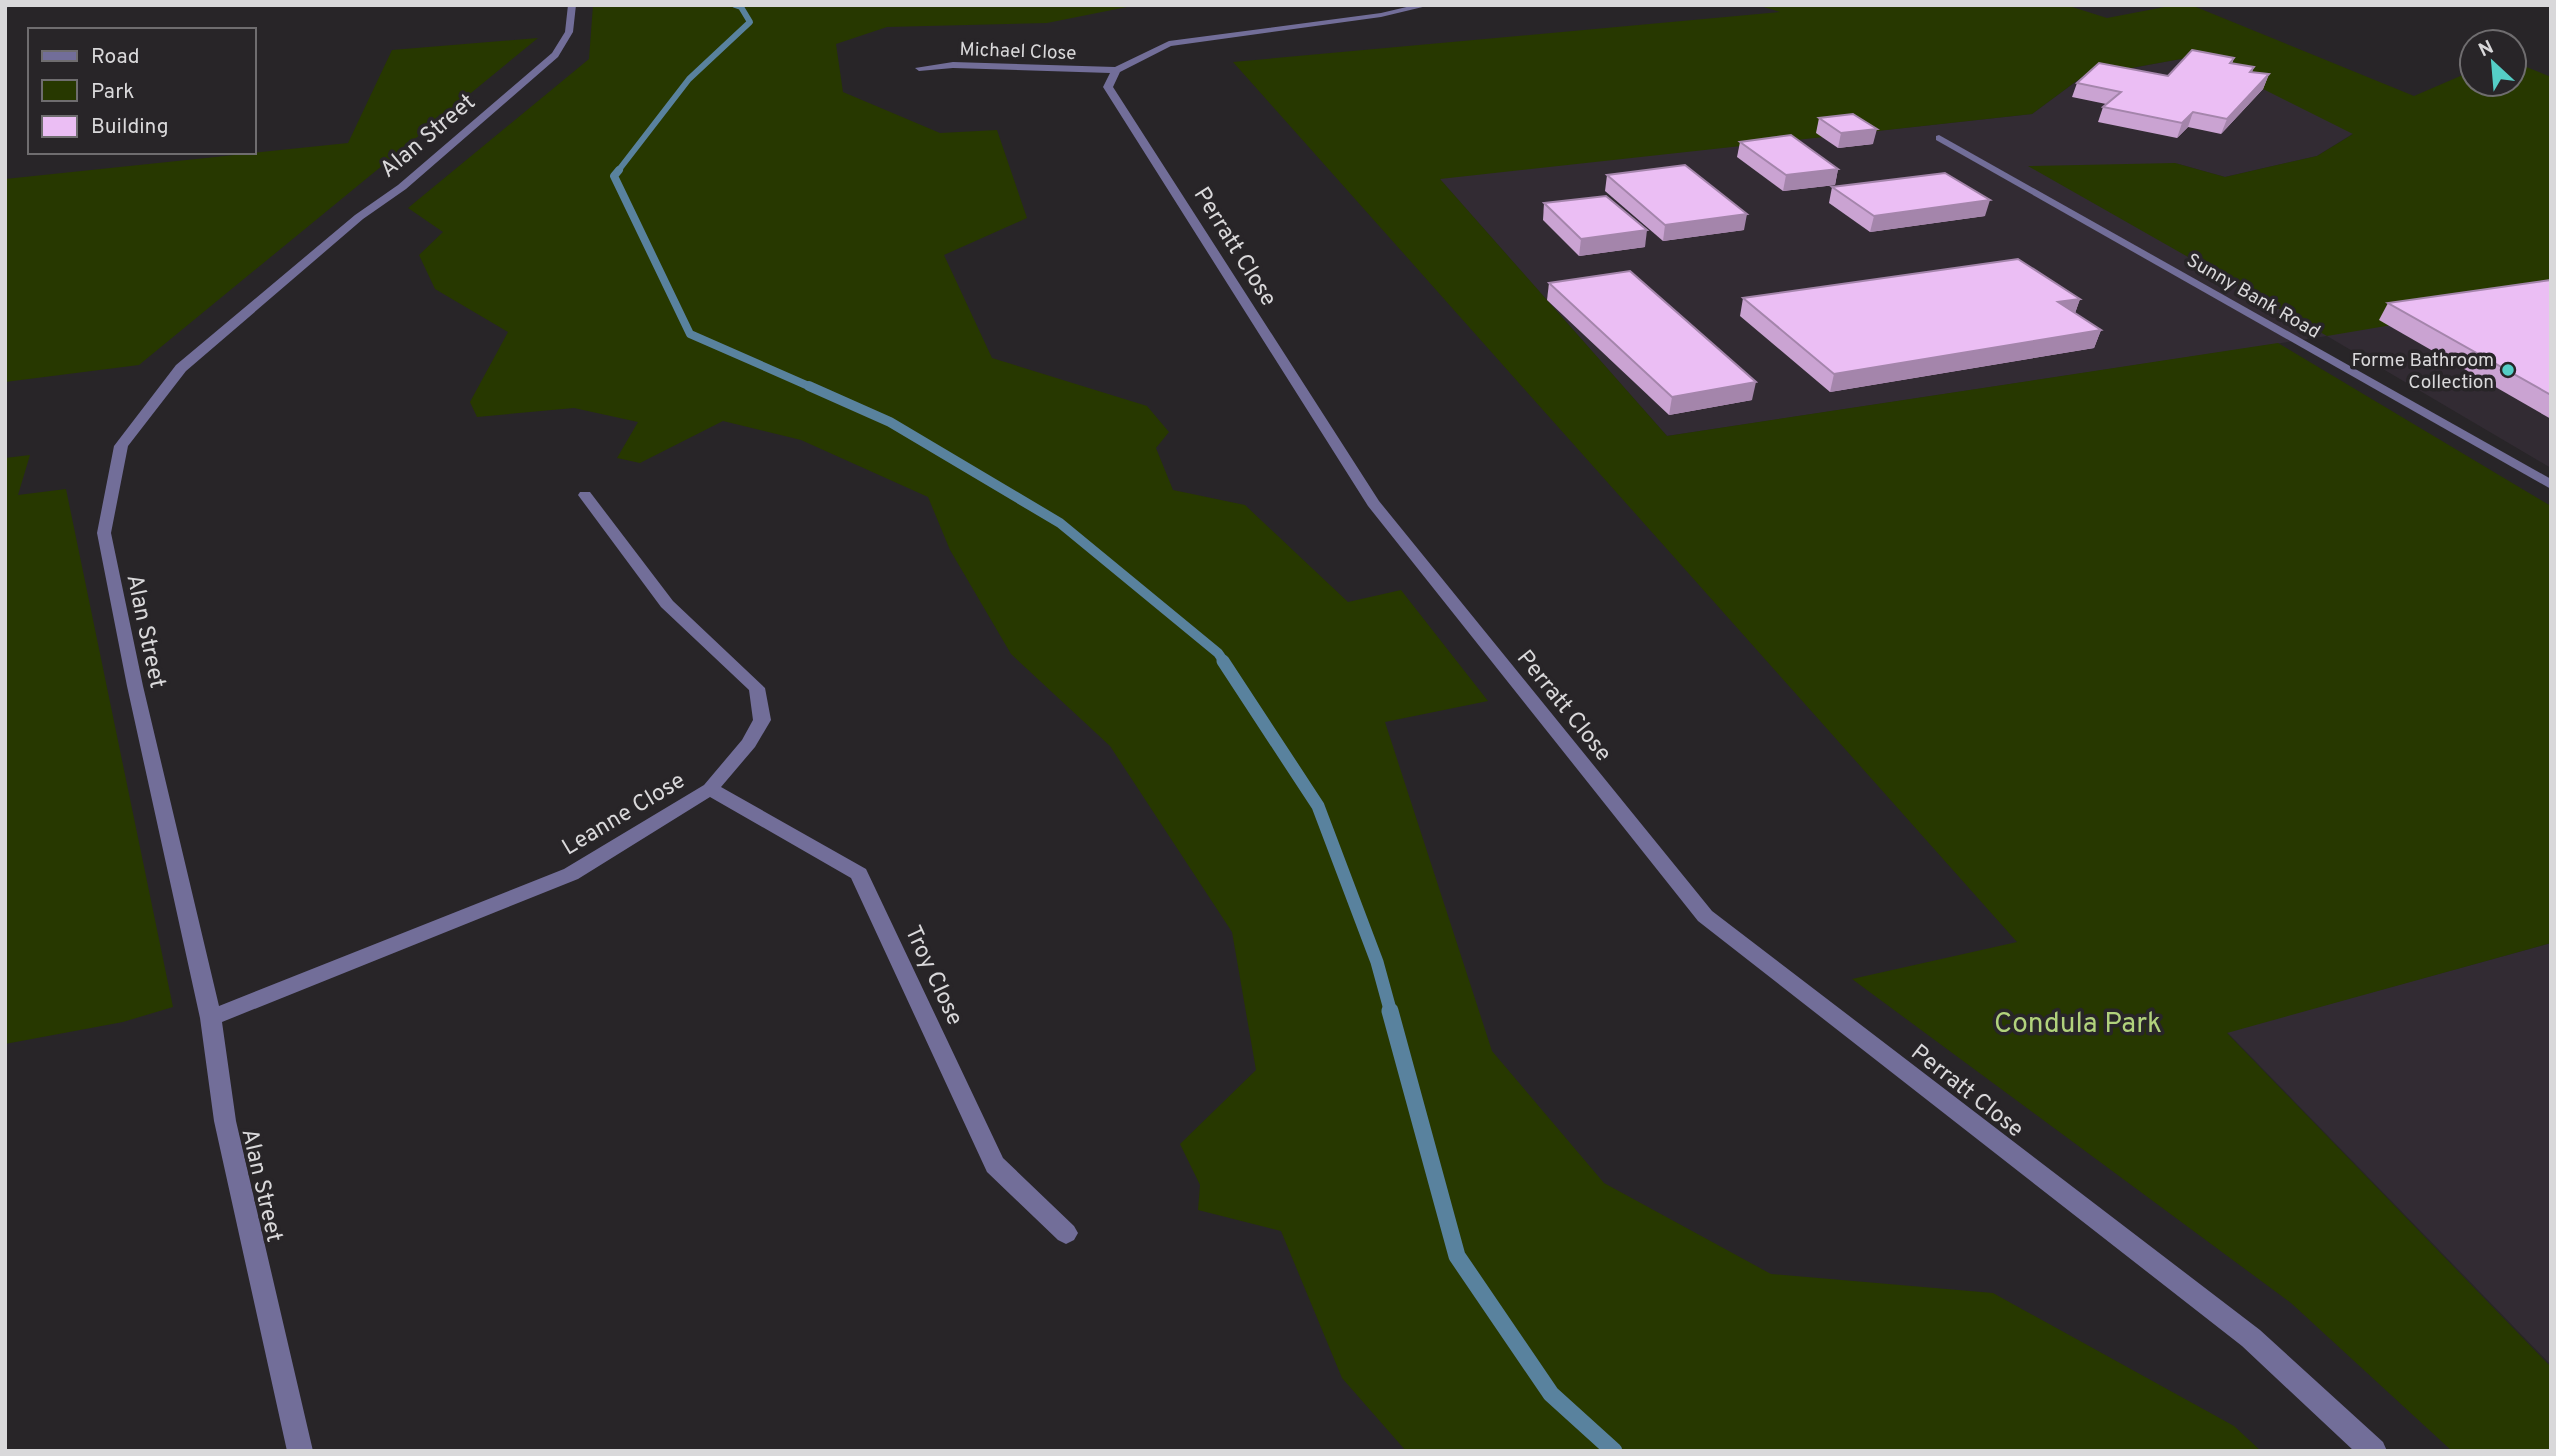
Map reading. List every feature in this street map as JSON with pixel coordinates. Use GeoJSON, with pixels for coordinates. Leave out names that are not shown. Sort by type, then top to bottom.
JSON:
{"type":"FeatureCollection","features":[{"type":"Feature","properties":{"kind":"street"},"geometry":{"type":"LineString","coordinates":[[5,6],[10,5]]}},
{"type":"Feature","properties":{"kind":"street","name":"Alan Street"},"geometry":{"type":"LineString","coordinates":[[300,1451],[225,1121],[211,1018],[135,685],[104,533],[121,446],[181,368],[359,217],[402,187],[555,55],[569,32],[572,5]]}},
{"type":"Feature","properties":{"kind":"street"},"geometry":{"type":"LineString","coordinates":[[1116,70],[1169,44],[1381,15],[1427,5]]}},
{"type":"Feature","properties":{"kind":"street","name":"Michael Close"},"geometry":{"type":"LineString","coordinates":[[919,68],[953,65],[1116,70]]}},
{"type":"Feature","properties":{"kind":"street","name":"Perratt Close"},"geometry":{"type":"LineString","coordinates":[[1116,70],[1108,87],[1373,503],[1705,916],[2251,1338],[2374,1451]]}},
{"type":"Feature","properties":{"kind":"street","name":"Sunny Bank Road"},"geometry":{"type":"LineString","coordinates":[[1938,138],[2551,485]]}},
{"type":"Feature","properties":{"kind":"street","name":"Leanne Close"},"geometry":{"type":"LineString","coordinates":[[211,1018],[571,874],[710,789],[749,743],[762,720],[757,688],[667,604],[585,495]]}},
{"type":"Feature","properties":{"kind":"street","name":"Troy Close"},"geometry":{"type":"LineString","coordinates":[[710,789],[859,874],[995,1164],[1066,1233]]}},
{"type":"Feature","properties":{"kind":"shaded area"},"geometry":{"type":"Polygon","coordinates":[[[2197,56],[2354,133],[2317,156],[2225,177],[2175,163],[2551,298],[2551,468],[2327,336],[1667,436],[1439,178],[2032,114],[2082,77],[2197,56]]]}},
{"type":"Feature","properties":{"kind":"shaded area"},"geometry":{"type":"Polygon","coordinates":[[[2551,943],[2551,1365],[2227,1032],[2551,943]]]}},
{"type":"Feature","properties":{"kind":"green space"},"geometry":{"type":"Polygon","coordinates":[[[593,5],[1137,5],[1047,23],[887,27],[836,44],[843,92],[940,133],[997,130],[1027,218],[944,255],[992,358],[1147,406],[1169,432],[1156,448],[1173,490],[1245,505],[1348,602],[1401,590],[1488,701],[1385,722],[1492,1051],[1604,1183],[1771,1274],[1993,1293],[2234,1426],[2261,1451],[1406,1451],[1342,1378],[1281,1231],[1198,1210],[1200,1185],[1180,1144],[1256,1070],[1232,932],[1110,746],[1011,654],[950,550],[928,497],[801,440],[723,421],[640,463],[617,458],[638,422],[574,408],[477,417],[470,402],[508,332],[435,289],[419,255],[443,232],[408,208],[589,59],[593,5]]]}},
{"type":"Feature","properties":{"kind":"green space","name":"Condula Park"},"geometry":{"type":"Polygon","coordinates":[[[1757,5],[2066,5],[2107,18],[2175,5],[2191,5],[2414,96],[2458,77],[2458,98],[2528,98],[2528,68],[2551,77],[2551,298],[2327,336],[2028,166],[2175,163],[2225,177],[2317,156],[2353,134],[2197,56],[2082,77],[2032,114],[1440,179],[1667,436],[2278,343],[2551,506],[2551,943],[2227,1033],[2551,1367],[2551,1451],[2452,1451],[2291,1303],[1852,979],[2017,942],[1233,62],[1780,12],[1757,5]]]}},
{"type":"Feature","properties":{"kind":"green space"},"geometry":{"type":"Polygon","coordinates":[[[538,38],[139,365],[5,382],[5,179],[348,143],[392,50],[538,38]]]}},
{"type":"Feature","properties":{"kind":"green space"},"geometry":{"type":"Polygon","coordinates":[[[30,455],[18,495],[66,489],[173,1007],[123,1022],[5,1044],[5,458],[30,455]]]}},
{"type":"Feature","properties":{"kind":"building"},"geometry":{"type":"Polygon","coordinates":[[[2192,50],[2234,58],[2230,63],[2254,67],[2250,72],[2269,74],[2227,119],[2193,112],[2182,123],[2103,107],[2121,92],[2077,83],[2099,63],[2168,76],[2192,50]]]}},
{"type":"Feature","properties":{"kind":"building"},"geometry":{"type":"Polygon","coordinates":[[[1853,114],[1877,129],[1841,133],[1819,118],[1853,114]]]}},
{"type":"Feature","properties":{"kind":"building"},"geometry":{"type":"Polygon","coordinates":[[[1791,135],[1838,169],[1786,175],[1740,142],[1791,135]]]}},
{"type":"Feature","properties":{"kind":"building"},"geometry":{"type":"Polygon","coordinates":[[[1685,165],[1747,214],[1665,225],[1607,175],[1685,165]]]}},
{"type":"Feature","properties":{"kind":"building"},"geometry":{"type":"Polygon","coordinates":[[[1945,173],[1990,200],[1874,216],[1832,187],[1945,173]]]}},
{"type":"Feature","properties":{"kind":"building"},"geometry":{"type":"Polygon","coordinates":[[[1606,196],[1647,230],[1581,239],[1544,203],[1606,196]]]}},
{"type":"Feature","properties":{"kind":"building"},"geometry":{"type":"Polygon","coordinates":[[[2018,259],[2080,299],[2058,302],[2101,330],[1834,374],[1743,298],[2018,259]]]}},
{"type":"Feature","properties":{"kind":"building"},"geometry":{"type":"Polygon","coordinates":[[[1630,271],[1756,382],[1672,397],[1549,283],[1630,271]]]}},
{"type":"Feature","properties":{"kind":"building","name":"Forme Bathroom Collection"},"geometry":{"type":"Polygon","coordinates":[[[2551,280],[2551,395],[2388,303],[2551,280]]]}},
{"type":"Feature","properties":{"kind":"waterway"},"geometry":{"type":"LineString","coordinates":[[618,171],[689,79],[750,22],[741,7],[735,5]]}},
{"type":"Feature","properties":{"kind":"waterway"},"geometry":{"type":"LineString","coordinates":[[619,170],[614,176],[690,334],[813,388]]}},
{"type":"Feature","properties":{"kind":"waterway"},"geometry":{"type":"LineString","coordinates":[[809,386],[890,422],[1060,523],[1218,653],[1225,663]]}},
{"type":"Feature","properties":{"kind":"waterway"},"geometry":{"type":"LineString","coordinates":[[1223,661],[1318,806],[1377,962],[1391,1013]]}},
{"type":"Feature","properties":{"kind":"waterway"},"geometry":{"type":"LineString","coordinates":[[1390,1011],[1457,1256],[1551,1394],[1614,1451]]}},
{"type":"Feature","properties":{"kind":"place","name":"Forme Bathroom Collection"},"geometry":{"type":"Point","coordinates":[2508,370]}}]}
